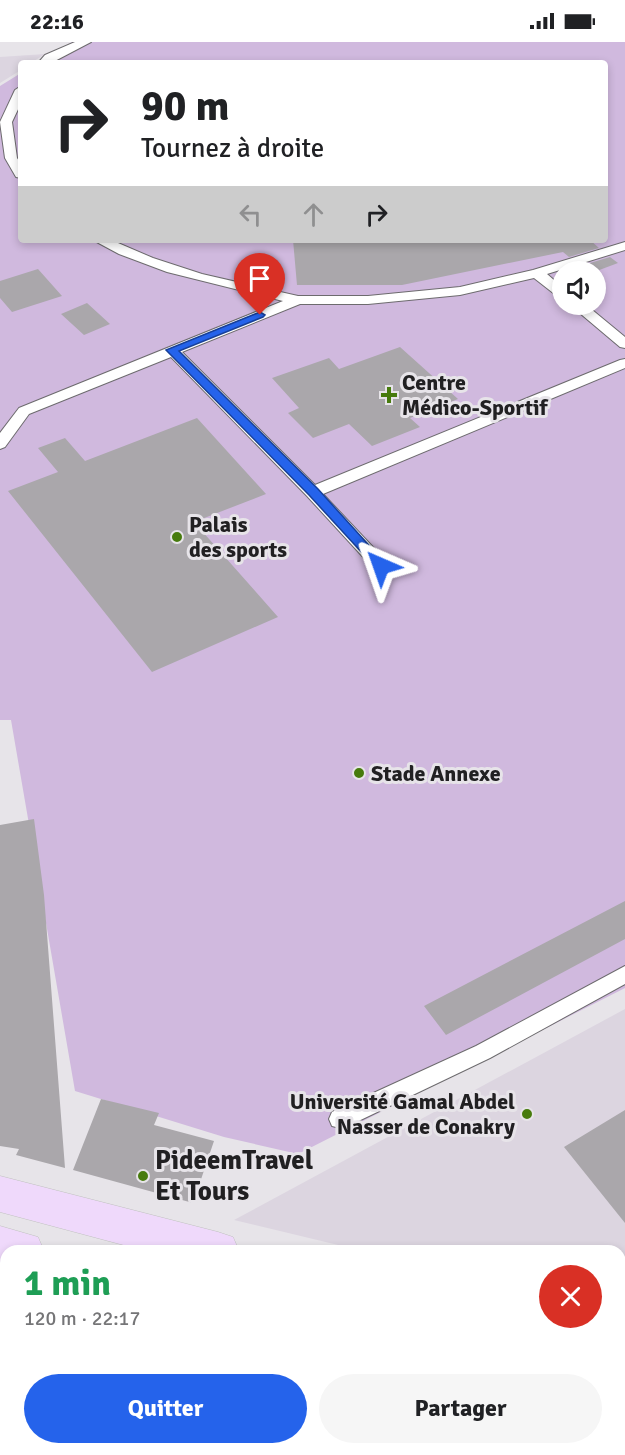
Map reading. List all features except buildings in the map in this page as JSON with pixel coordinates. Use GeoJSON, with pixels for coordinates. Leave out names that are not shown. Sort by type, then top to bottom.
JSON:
{"type":"FeatureCollection","features":[{"type":"Feature","properties":{"kind":"main road"},"geometry":{"type":"LineString","coordinates":[[0,1194],[195,1245]]}},
{"type":"Feature","properties":{"kind":"lane"},"geometry":{"type":"LineString","coordinates":[[47,60],[85,42]]}},
{"type":"Feature","properties":{"kind":"lane"},"geometry":{"type":"LineString","coordinates":[[18,96],[6,122],[11,158],[18,169]]}},
{"type":"Feature","properties":{"kind":"lane"},"geometry":{"type":"LineString","coordinates":[[106,243],[135,257],[207,281],[298,300],[368,300],[460,291],[537,273],[625,246]]}},
{"type":"Feature","properties":{"kind":"lane"},"geometry":{"type":"LineString","coordinates":[[537,273],[552,285]]}},
{"type":"Feature","properties":{"kind":"lane"},"geometry":{"type":"LineString","coordinates":[[0,444],[24,411],[298,300]]}},
{"type":"Feature","properties":{"kind":"lane"},"geometry":{"type":"LineString","coordinates":[[589,315],[625,344]]}},
{"type":"Feature","properties":{"kind":"lane"},"geometry":{"type":"LineString","coordinates":[[172,350],[313,492],[381,566]]}},
{"type":"Feature","properties":{"kind":"lane"},"geometry":{"type":"LineString","coordinates":[[313,492],[625,363]]}},
{"type":"Feature","properties":{"kind":"lane"},"geometry":{"type":"LineString","coordinates":[[340,1119],[483,1052],[625,974]]}},
{"type":"Feature","properties":{"kind":"shaded area"},"geometry":{"type":"Polygon","coordinates":[[[72,42],[625,42],[625,988],[298,1154],[224,1137],[75,1091],[11,720],[0,720],[0,86],[18,75],[18,243],[608,243],[608,60],[41,60],[72,42]]]}},
{"type":"Feature","properties":{"kind":"shaded area"},"geometry":{"type":"Polygon","coordinates":[[[45,54],[36,60],[18,60],[18,72],[0,83],[0,57],[45,54]]]}},
{"type":"Feature","properties":{"kind":"shaded area","name":"Université Gamal Abdel Nasser de Conakry"},"geometry":{"type":"Polygon","coordinates":[[[625,1009],[625,1245],[338,1245],[234,1220],[625,1009]]]}},
{"type":"Feature","properties":{"kind":"place","name":"Centre Médico-Sportif"},"geometry":{"type":"Point","coordinates":[389,395]}},
{"type":"Feature","properties":{"kind":"place","name":"Palais des sports"},"geometry":{"type":"Point","coordinates":[177,537]}},
{"type":"Feature","properties":{"kind":"place","name":"Stade Annexe"},"geometry":{"type":"Point","coordinates":[359,773]}},
{"type":"Feature","properties":{"kind":"place","name":"Université Gamal Abdel Nasser de Conakry"},"geometry":{"type":"Point","coordinates":[527,1114]}},
{"type":"Feature","properties":{"kind":"place","name":"PideemTravel Et Tours"},"geometry":{"type":"Point","coordinates":[143,1176]}},
{"type":"Feature","properties":{"kind":"route"},"geometry":{"type":"LineString","coordinates":[[260,315],[172,350],[313,492],[381,566]]}}]}
